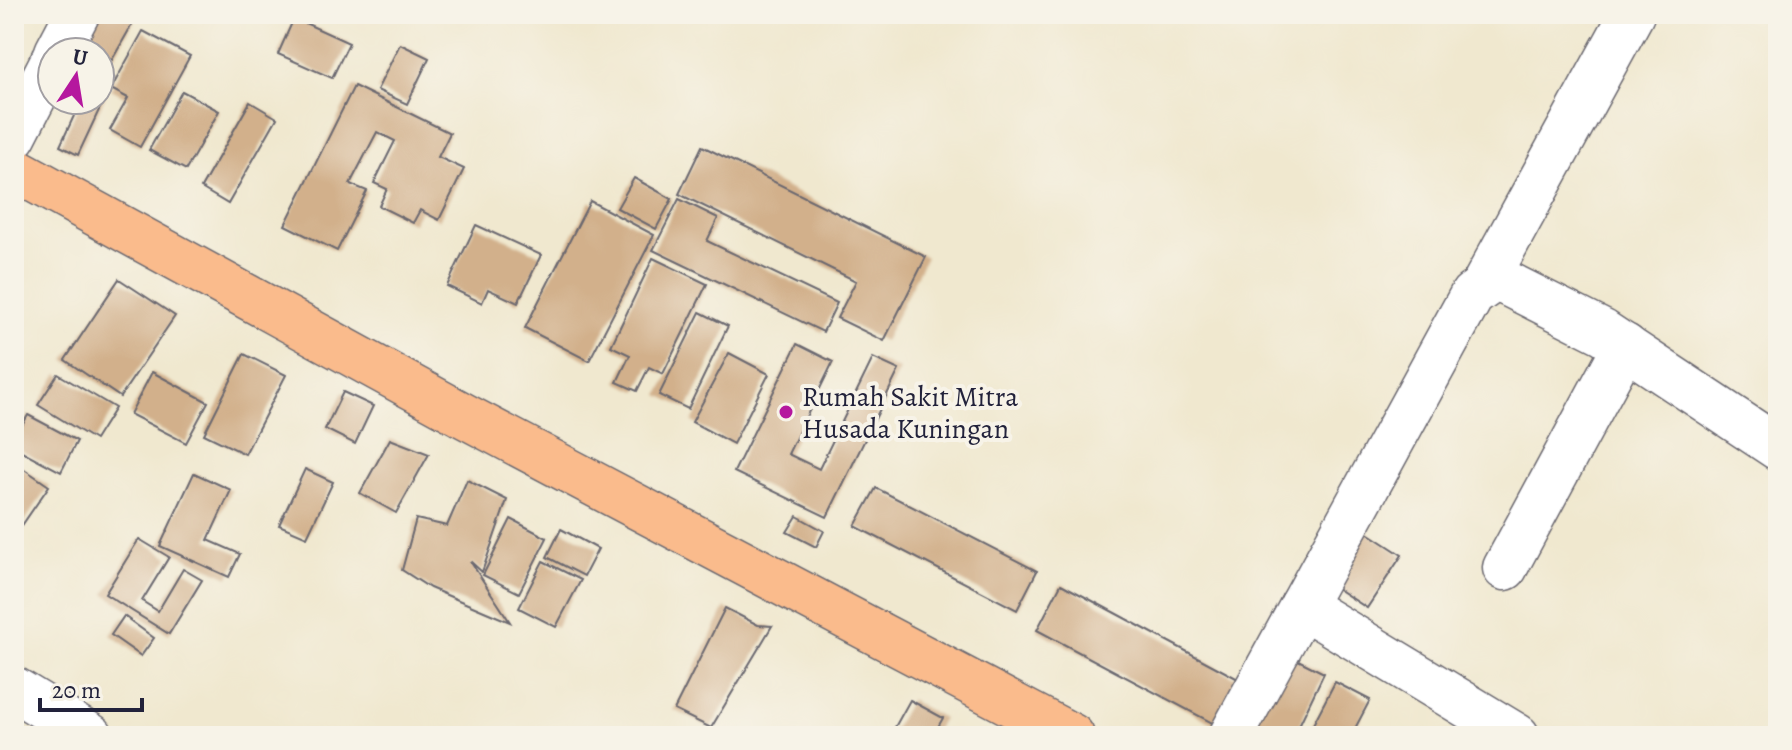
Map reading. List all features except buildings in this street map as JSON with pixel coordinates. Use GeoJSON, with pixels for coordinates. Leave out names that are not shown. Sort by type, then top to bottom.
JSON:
{"type":"FeatureCollection","features":[{"type":"Feature","properties":{"kind":"main road"},"geometry":{"type":"LineString","coordinates":[[14,169],[463,415],[1072,736]]}},
{"type":"Feature","properties":{"kind":"street"},"geometry":{"type":"LineString","coordinates":[[65,36],[77,14]]}},
{"type":"Feature","properties":{"kind":"street"},"geometry":{"type":"LineString","coordinates":[[1484,284],[1632,14]]}},
{"type":"Feature","properties":{"kind":"street"},"geometry":{"type":"LineString","coordinates":[[14,136],[36,93]]}},
{"type":"Feature","properties":{"kind":"street"},"geometry":{"type":"LineString","coordinates":[[1231,736],[1472,295],[1484,284],[1496,278],[1603,332],[1778,448]]}},
{"type":"Feature","properties":{"kind":"street"},"geometry":{"type":"LineString","coordinates":[[1505,568],[1625,346]]}},
{"type":"Feature","properties":{"kind":"street"},"geometry":{"type":"LineString","coordinates":[[1302,606],[1517,736]]}},
{"type":"Feature","properties":{"kind":"street"},"geometry":{"type":"LineString","coordinates":[[14,689],[91,736]]}},
{"type":"Feature","properties":{"kind":"place","name":"Rumah Sakit Mitra Husada Kuningan"},"geometry":{"type":"Point","coordinates":[786,412]}}]}
